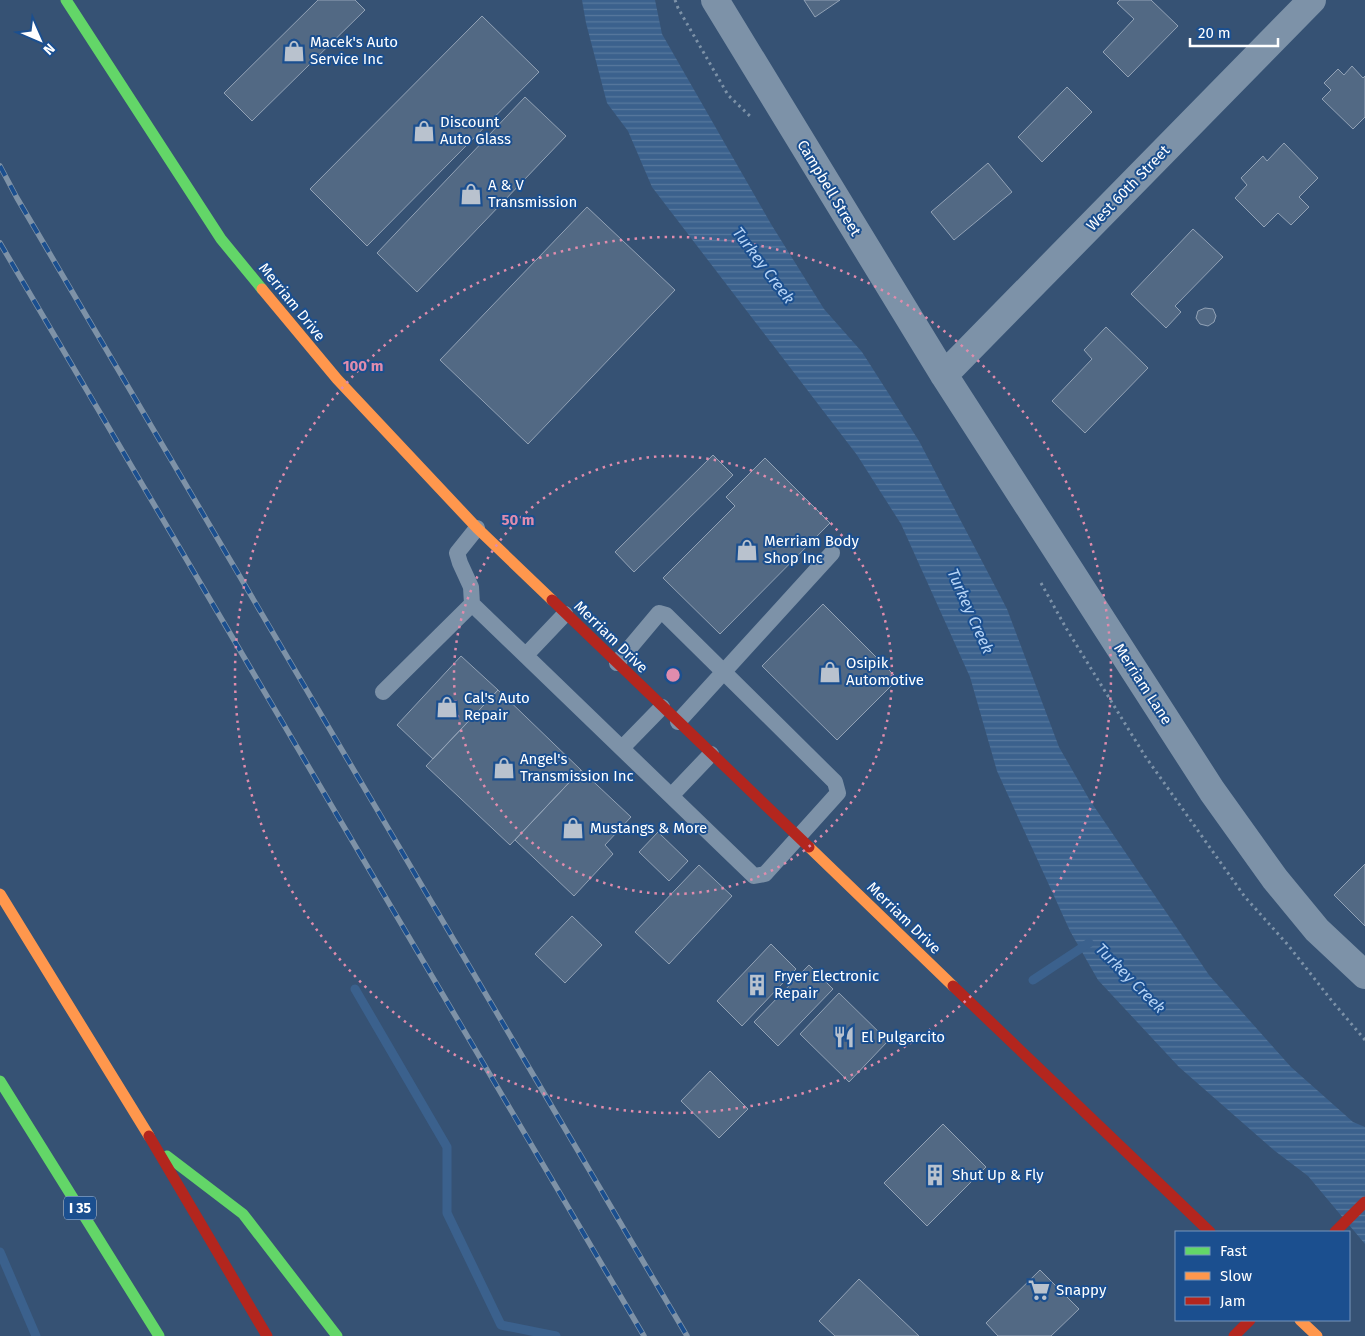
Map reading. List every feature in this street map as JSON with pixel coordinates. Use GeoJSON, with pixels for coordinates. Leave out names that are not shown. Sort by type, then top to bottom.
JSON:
{"type":"FeatureCollection","features":[{"type":"Feature","properties":{"kind":"main road","name":"Merriam Drive"},"geometry":{"type":"LineString","coordinates":[[66,0],[221,240],[336,379],[477,528],[565,614],[1209,1231]]}},
{"type":"Feature","properties":{"kind":"main road"},"geometry":{"type":"LineString","coordinates":[[0,894],[156,1147],[267,1336]]}},
{"type":"Feature","properties":{"kind":"main road","name":"I 35"},"geometry":{"type":"LineString","coordinates":[[0,1080],[159,1336]]}},
{"type":"Feature","properties":{"kind":"main road"},"geometry":{"type":"LineString","coordinates":[[156,1147],[243,1214],[337,1336]]}},
{"type":"Feature","properties":{"kind":"main road"},"geometry":{"type":"LineString","coordinates":[[1336,1231],[1365,1202]]}},
{"type":"Feature","properties":{"kind":"main road"},"geometry":{"type":"LineString","coordinates":[[1234,1336],[1249,1321]]}},
{"type":"Feature","properties":{"kind":"main road"},"geometry":{"type":"LineString","coordinates":[[1301,1321],[1317,1336]]}},
{"type":"Feature","properties":{"kind":"street","name":"Campbell Street"},"geometry":{"type":"LineString","coordinates":[[714,0],[944,375]]}},
{"type":"Feature","properties":{"kind":"street","name":"West 60th Street"},"geometry":{"type":"LineString","coordinates":[[944,375],[1312,0]]}},
{"type":"Feature","properties":{"kind":"street","name":"Merriam Lane"},"geometry":{"type":"LineString","coordinates":[[944,375],[1212,792],[1275,878],[1317,930],[1365,975]]}},
{"type":"Feature","properties":{"kind":"lane"},"geometry":{"type":"LineString","coordinates":[[477,528],[458,553],[471,587],[472,604],[754,876],[765,874],[797,836],[838,793],[835,782],[666,616],[659,613],[617,663]]}},
{"type":"Feature","properties":{"kind":"lane"},"geometry":{"type":"LineString","coordinates":[[678,722],[832,553]]}},
{"type":"Feature","properties":{"kind":"lane"},"geometry":{"type":"LineString","coordinates":[[383,692],[472,604]]}},
{"type":"Feature","properties":{"kind":"lane"},"geometry":{"type":"LineString","coordinates":[[526,655],[565,614]]}},
{"type":"Feature","properties":{"kind":"lane"},"geometry":{"type":"LineString","coordinates":[[622,748],[662,707]]}},
{"type":"Feature","properties":{"kind":"lane"},"geometry":{"type":"LineString","coordinates":[[671,796],[711,754]]}},
{"type":"Feature","properties":{"kind":"water","name":"Turkey Creek"},"geometry":{"type":"Polygon","coordinates":[[[582,0],[655,0],[662,34],[771,224],[824,309],[862,352],[919,441],[1007,609],[1059,747],[1089,799],[1209,975],[1291,1067],[1353,1122],[1365,1127],[1365,1244],[1308,1176],[1275,1151],[1179,1067],[1098,980],[1070,931],[997,771],[970,677],[901,524],[857,455],[652,187],[628,131],[607,103],[586,23],[582,0]]]}},
{"type":"Feature","properties":{"kind":"building","name":"Macek's Auto Service Inc"},"geometry":{"type":"Polygon","coordinates":[[[318,0],[355,0],[365,10],[252,121],[224,93],[318,0]]]}},
{"type":"Feature","properties":{"kind":"building"},"geometry":{"type":"Polygon","coordinates":[[[804,0],[840,0],[815,17],[804,0]]]}},
{"type":"Feature","properties":{"kind":"building"},"geometry":{"type":"Polygon","coordinates":[[[1120,0],[1151,0],[1178,26],[1128,77],[1103,52],[1134,19],[1117,3],[1120,0]]]}},
{"type":"Feature","properties":{"kind":"building","name":"Discount Auto Glass"},"geometry":{"type":"Polygon","coordinates":[[[482,16],[539,72],[367,246],[310,189],[482,16]]]}},
{"type":"Feature","properties":{"kind":"building"},"geometry":{"type":"Polygon","coordinates":[[[1352,66],[1363,78],[1365,76],[1365,117],[1353,129],[1322,99],[1331,90],[1324,83],[1338,69],[1344,75],[1352,66]]]}},
{"type":"Feature","properties":{"kind":"building"},"geometry":{"type":"Polygon","coordinates":[[[1067,87],[1092,112],[1042,162],[1018,137],[1067,87]]]}},
{"type":"Feature","properties":{"kind":"building","name":"A & V Transmission"},"geometry":{"type":"Polygon","coordinates":[[[525,97],[566,136],[417,292],[377,253],[525,97]]]}},
{"type":"Feature","properties":{"kind":"building"},"geometry":{"type":"Polygon","coordinates":[[[1284,143],[1318,178],[1299,197],[1309,207],[1291,225],[1278,213],[1264,227],[1235,198],[1247,185],[1241,178],[1263,156],[1267,161],[1284,143]]]}},
{"type":"Feature","properties":{"kind":"building"},"geometry":{"type":"Polygon","coordinates":[[[988,163],[1012,192],[954,240],[931,212],[988,163]]]}},
{"type":"Feature","properties":{"kind":"building"},"geometry":{"type":"Polygon","coordinates":[[[587,207],[675,290],[528,444],[440,360],[587,207]]]}},
{"type":"Feature","properties":{"kind":"building"},"geometry":{"type":"Polygon","coordinates":[[[1193,229],[1223,257],[1175,306],[1181,312],[1166,328],[1131,294],[1193,229]]]}},
{"type":"Feature","properties":{"kind":"building"},"geometry":{"type":"Polygon","coordinates":[[[1205,308],[1213,309],[1216,316],[1214,322],[1208,326],[1200,324],[1196,318],[1198,311],[1205,308]]]}},
{"type":"Feature","properties":{"kind":"building"},"geometry":{"type":"Polygon","coordinates":[[[1106,327],[1148,368],[1085,433],[1052,401],[1092,359],[1084,350],[1106,327]]]}},
{"type":"Feature","properties":{"kind":"building"},"geometry":{"type":"Polygon","coordinates":[[[713,455],[733,475],[634,572],[615,552],[713,455]]]}},
{"type":"Feature","properties":{"kind":"building","name":"Merriam Body Shop Inc"},"geometry":{"type":"Polygon","coordinates":[[[765,458],[830,523],[720,634],[663,578],[735,506],[726,497],[765,458]]]}},
{"type":"Feature","properties":{"kind":"building","name":"Osipik Automotive"},"geometry":{"type":"Polygon","coordinates":[[[823,604],[898,679],[837,740],[762,666],[823,604]]]}},
{"type":"Feature","properties":{"kind":"building","name":"Cal's Auto Repair"},"geometry":{"type":"Polygon","coordinates":[[[461,656],[498,690],[433,759],[397,725],[461,656]]]}},
{"type":"Feature","properties":{"kind":"building","name":"Angel's Transmission Inc"},"geometry":{"type":"Polygon","coordinates":[[[498,690],[581,770],[510,845],[426,766],[498,690]]]}},
{"type":"Feature","properties":{"kind":"building","name":"Mustangs & More"},"geometry":{"type":"Polygon","coordinates":[[[581,770],[631,817],[605,845],[613,854],[574,896],[515,840],[581,770]]]}},
{"type":"Feature","properties":{"kind":"building"},"geometry":{"type":"Polygon","coordinates":[[[658,832],[688,861],[669,881],[639,852],[658,832]]]}},
{"type":"Feature","properties":{"kind":"building"},"geometry":{"type":"Polygon","coordinates":[[[1365,864],[1365,926],[1334,895],[1365,864]]]}},
{"type":"Feature","properties":{"kind":"building"},"geometry":{"type":"Polygon","coordinates":[[[699,865],[732,896],[669,964],[635,932],[699,865]]]}},
{"type":"Feature","properties":{"kind":"building"},"geometry":{"type":"Polygon","coordinates":[[[572,916],[602,945],[565,983],[535,954],[572,916]]]}},
{"type":"Feature","properties":{"kind":"building","name":"Fryer Electronic Repair"},"geometry":{"type":"Polygon","coordinates":[[[771,944],[796,969],[742,1026],[717,1001],[771,944]]]}},
{"type":"Feature","properties":{"kind":"building"},"geometry":{"type":"Polygon","coordinates":[[[809,965],[833,989],[778,1046],[754,1022],[809,965]]]}},
{"type":"Feature","properties":{"kind":"building","name":"El Pulgarcito"},"geometry":{"type":"Polygon","coordinates":[[[839,993],[888,1041],[849,1082],[800,1034],[839,993]]]}},
{"type":"Feature","properties":{"kind":"building"},"geometry":{"type":"Polygon","coordinates":[[[710,1071],[748,1109],[719,1138],[681,1101],[710,1071]]]}},
{"type":"Feature","properties":{"kind":"building","name":"Shut Up & Fly"},"geometry":{"type":"Polygon","coordinates":[[[943,1124],[986,1167],[927,1226],[884,1183],[943,1124]]]}},
{"type":"Feature","properties":{"kind":"building","name":"Snappy"},"geometry":{"type":"Polygon","coordinates":[[[1040,1270],[1079,1309],[1051,1336],[998,1336],[986,1323],[1040,1270]]]}},
{"type":"Feature","properties":{"kind":"building"},"geometry":{"type":"Polygon","coordinates":[[[859,1279],[919,1336],[835,1336],[819,1321],[859,1279]]]}},
{"type":"Feature","properties":{"kind":"waterway"},"geometry":{"type":"LineString","coordinates":[[1033,980],[1089,943]]}},
{"type":"Feature","properties":{"kind":"waterway"},"geometry":{"type":"LineString","coordinates":[[355,989],[447,1147],[447,1213],[501,1325],[556,1336]]}},
{"type":"Feature","properties":{"kind":"waterway"},"geometry":{"type":"LineString","coordinates":[[0,1252],[36,1336]]}},
{"type":"Feature","properties":{"kind":"railway"},"geometry":{"type":"LineString","coordinates":[[0,166],[17,198],[687,1336]]}},
{"type":"Feature","properties":{"kind":"railway"},"geometry":{"type":"LineString","coordinates":[[0,243],[644,1336]]}},
{"type":"Feature","properties":{"kind":"traffic: fast"},"geometry":{"type":"LineString","coordinates":[[66,0],[221,239],[262,289]]}},
{"type":"Feature","properties":{"kind":"traffic: fast"},"geometry":{"type":"LineString","coordinates":[[0,1081],[159,1336]]}},
{"type":"Feature","properties":{"kind":"traffic: fast"},"geometry":{"type":"LineString","coordinates":[[167,1156],[243,1214],[337,1336]]}},
{"type":"Feature","properties":{"kind":"traffic: slow"},"geometry":{"type":"LineString","coordinates":[[262,289],[337,379],[477,528],[552,600]]}},
{"type":"Feature","properties":{"kind":"traffic: slow"},"geometry":{"type":"LineString","coordinates":[[809,847],[953,986]]}},
{"type":"Feature","properties":{"kind":"traffic: slow"},"geometry":{"type":"LineString","coordinates":[[0,894],[149,1136]]}},
{"type":"Feature","properties":{"kind":"traffic: slow"},"geometry":{"type":"LineString","coordinates":[[1301,1321],[1317,1336]]}},
{"type":"Feature","properties":{"kind":"traffic: jam"},"geometry":{"type":"LineString","coordinates":[[552,600],[809,847]]}},
{"type":"Feature","properties":{"kind":"traffic: jam"},"geometry":{"type":"LineString","coordinates":[[953,986],[1209,1231]]}},
{"type":"Feature","properties":{"kind":"traffic: jam"},"geometry":{"type":"LineString","coordinates":[[149,1136],[267,1336]]}},
{"type":"Feature","properties":{"kind":"traffic: jam"},"geometry":{"type":"LineString","coordinates":[[1336,1231],[1365,1202]]}},
{"type":"Feature","properties":{"kind":"traffic: jam"},"geometry":{"type":"LineString","coordinates":[[1234,1336],[1249,1321]]}},
{"type":"Feature","properties":{"kind":"place","name":"Macek's Auto Service Inc"},"geometry":{"type":"Point","coordinates":[294,51]}},
{"type":"Feature","properties":{"kind":"place","name":"Discount Auto Glass"},"geometry":{"type":"Point","coordinates":[424,131]}},
{"type":"Feature","properties":{"kind":"place","name":"A & V Transmission"},"geometry":{"type":"Point","coordinates":[471,194]}},
{"type":"Feature","properties":{"kind":"place","name":"Merriam Body Shop Inc"},"geometry":{"type":"Point","coordinates":[747,550]}},
{"type":"Feature","properties":{"kind":"place","name":"Osipik Automotive"},"geometry":{"type":"Point","coordinates":[830,672]}},
{"type":"Feature","properties":{"kind":"place","name":"Cal's Auto Repair"},"geometry":{"type":"Point","coordinates":[447,707]}},
{"type":"Feature","properties":{"kind":"place","name":"Angel's Transmission Inc"},"geometry":{"type":"Point","coordinates":[504,768]}},
{"type":"Feature","properties":{"kind":"place","name":"Mustangs & More"},"geometry":{"type":"Point","coordinates":[573,828]}},
{"type":"Feature","properties":{"kind":"place","name":"Fryer Electronic Repair"},"geometry":{"type":"Point","coordinates":[757,985]}},
{"type":"Feature","properties":{"kind":"place","name":"El Pulgarcito"},"geometry":{"type":"Point","coordinates":[844,1037]}},
{"type":"Feature","properties":{"kind":"place","name":"Shut Up & Fly"},"geometry":{"type":"Point","coordinates":[935,1175]}},
{"type":"Feature","properties":{"kind":"place","name":"Snappy"},"geometry":{"type":"Point","coordinates":[1039,1290]}}]}
